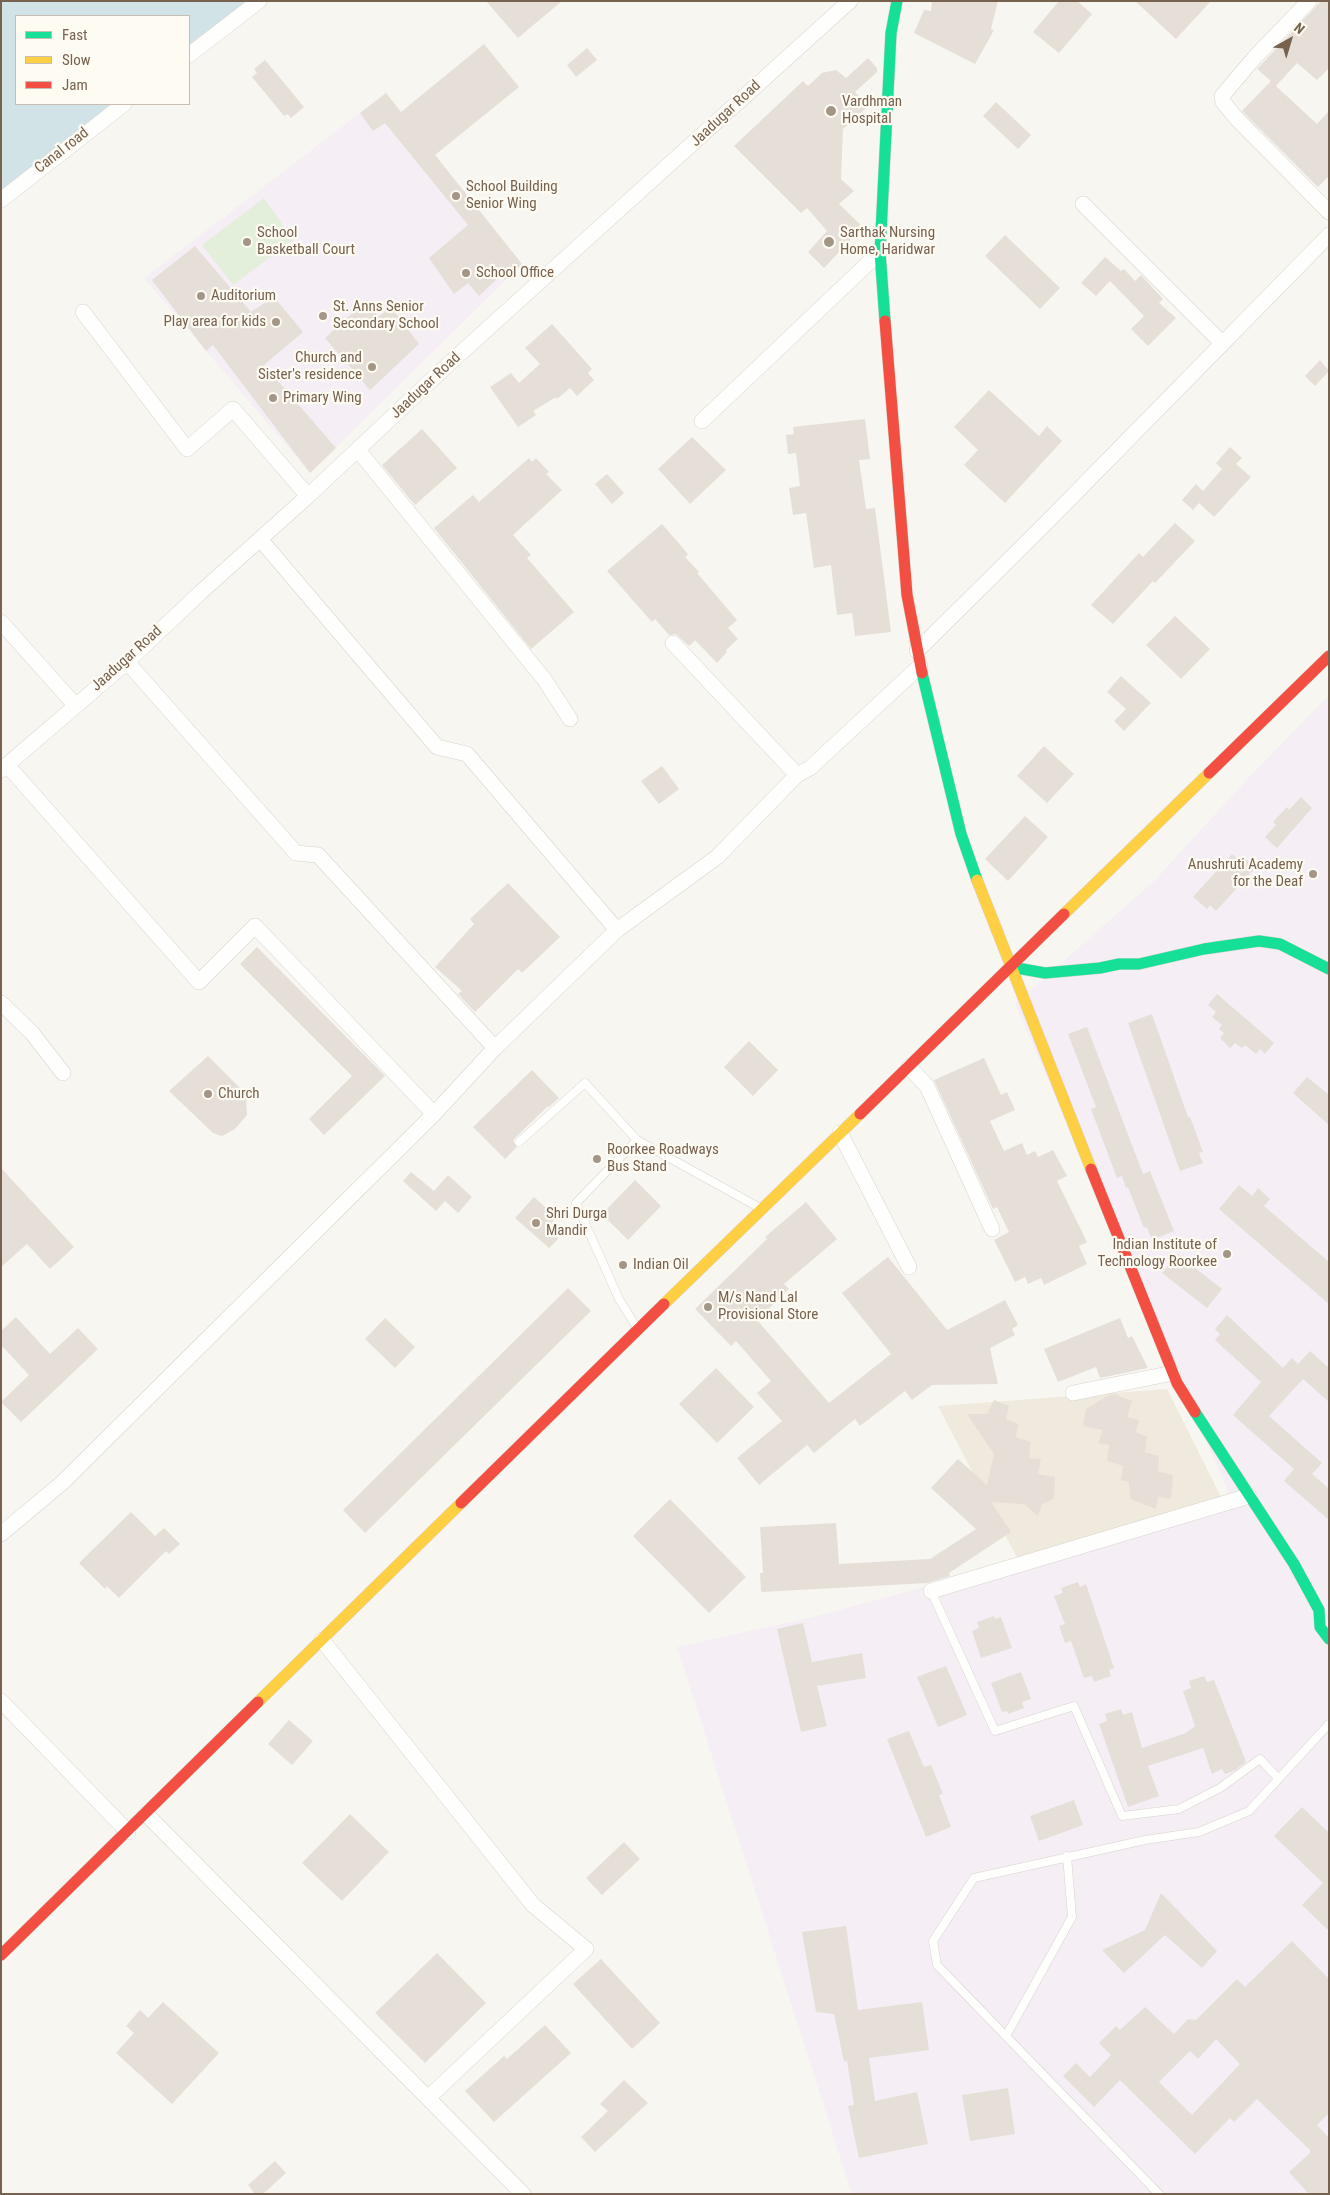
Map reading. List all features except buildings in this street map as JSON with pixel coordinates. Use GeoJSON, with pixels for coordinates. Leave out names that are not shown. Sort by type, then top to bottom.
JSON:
{"type":"FeatureCollection","features":[{"type":"Feature","properties":{"kind":"street"},"geometry":{"type":"LineString","coordinates":[[190,54],[259,1]]}},
{"type":"Feature","properties":{"kind":"street","name":"Jaadugar Road"},"geometry":{"type":"LineString","coordinates":[[4,768],[127,662],[358,450],[452,360],[562,264],[850,1]]}},
{"type":"Feature","properties":{"kind":"street"},"geometry":{"type":"LineString","coordinates":[[896,1],[891,32],[880,252],[907,595],[918,658],[961,834],[1011,967],[1173,1372],[1245,1491],[1324,1613],[1320,1627],[1329,1638]]}},
{"type":"Feature","properties":{"kind":"street"},"geometry":{"type":"LineString","coordinates":[[1309,1],[1255,57],[1222,96],[1223,102],[1236,118],[1329,212]]}},
{"type":"Feature","properties":{"kind":"street","name":"Canal road"},"geometry":{"type":"LineString","coordinates":[[1,200],[123,105]]}},
{"type":"Feature","properties":{"kind":"street"},"geometry":{"type":"LineString","coordinates":[[1083,204],[1222,343]]}},
{"type":"Feature","properties":{"kind":"street"},"geometry":{"type":"LineString","coordinates":[[1,1534],[63,1482],[434,1114],[495,1048],[617,930],[717,857],[797,775],[810,768],[1049,520],[1329,235]]}},
{"type":"Feature","properties":{"kind":"street"},"geometry":{"type":"LineString","coordinates":[[702,421],[880,252]]}},
{"type":"Feature","properties":{"kind":"street"},"geometry":{"type":"LineString","coordinates":[[83,312],[187,448],[233,410],[308,496]]}},
{"type":"Feature","properties":{"kind":"street"},"geometry":{"type":"LineString","coordinates":[[358,450],[544,679],[570,719]]}},
{"type":"Feature","properties":{"kind":"street"},"geometry":{"type":"LineString","coordinates":[[260,539],[438,748],[467,754],[617,930]]}},
{"type":"Feature","properties":{"kind":"street"},"geometry":{"type":"LineString","coordinates":[[1,622],[75,705]]}},
{"type":"Feature","properties":{"kind":"street"},"geometry":{"type":"LineString","coordinates":[[673,643],[797,775]]}},
{"type":"Feature","properties":{"kind":"street"},"geometry":{"type":"LineString","coordinates":[[1,1955],[1329,656]]}},
{"type":"Feature","properties":{"kind":"street"},"geometry":{"type":"LineString","coordinates":[[127,662],[296,853],[318,855],[495,1048]]}},
{"type":"Feature","properties":{"kind":"street"},"geometry":{"type":"LineString","coordinates":[[4,768],[199,982],[255,926],[434,1114]]}},
{"type":"Feature","properties":{"kind":"street"},"geometry":{"type":"LineString","coordinates":[[1011,967],[1045,974],[1119,964],[1139,964],[1204,949],[1259,941],[1280,944],[1302,953],[1329,969]]}},
{"type":"Feature","properties":{"kind":"street"},"geometry":{"type":"LineString","coordinates":[[1,1003],[32,1033],[63,1073]]}},
{"type":"Feature","properties":{"kind":"street"},"geometry":{"type":"LineString","coordinates":[[909,1067],[927,1086],[992,1229]]}},
{"type":"Feature","properties":{"kind":"street"},"geometry":{"type":"LineString","coordinates":[[840,1133],[908,1267]]}},
{"type":"Feature","properties":{"kind":"street"},"geometry":{"type":"LineString","coordinates":[[1073,1393],[1173,1372]]}},
{"type":"Feature","properties":{"kind":"street"},"geometry":{"type":"LineString","coordinates":[[931,1591],[1245,1491]]}},
{"type":"Feature","properties":{"kind":"street"},"geometry":{"type":"LineString","coordinates":[[322,1640],[532,1905],[586,1949],[429,2096]]}},
{"type":"Feature","properties":{"kind":"street"},"geometry":{"type":"LineString","coordinates":[[1,1701],[128,1832]]}},
{"type":"Feature","properties":{"kind":"street"},"geometry":{"type":"LineString","coordinates":[[146,1814],[429,2096],[523,2194]]}},
{"type":"Feature","properties":{"kind":"lane"},"geometry":{"type":"LineString","coordinates":[[519,1142],[585,1083],[637,1140],[762,1209]]}},
{"type":"Feature","properties":{"kind":"lane"},"geometry":{"type":"LineString","coordinates":[[637,1140],[576,1203],[619,1299],[638,1330]]}},
{"type":"Feature","properties":{"kind":"lane"},"geometry":{"type":"LineString","coordinates":[[931,1591],[995,1731],[1074,1706],[1122,1816],[1179,1809],[1220,1788],[1260,1759],[1278,1778]]}},
{"type":"Feature","properties":{"kind":"lane"},"geometry":{"type":"LineString","coordinates":[[1159,2194],[937,1965],[933,1941],[974,1878],[1145,1840],[1199,1832],[1249,1811],[1329,1724]]}},
{"type":"Feature","properties":{"kind":"lane"},"geometry":{"type":"LineString","coordinates":[[1006,2036],[1072,1917],[1067,1856]]}},
{"type":"Feature","properties":{"kind":"shaded area"},"geometry":{"type":"Polygon","coordinates":[[[1,1],[248,1],[190,46],[190,15],[15,15],[15,105],[115,105],[1,193],[1,1]]]}},
{"type":"Feature","properties":{"kind":"shaded area","name":"St. Anns Senior Secondary School"},"geometry":{"type":"Polygon","coordinates":[[[386,93],[522,264],[310,473],[144,278],[386,93]]]}},
{"type":"Feature","properties":{"kind":"shaded area","name":"Indian Institute of Technology Roorkee"},"geometry":{"type":"Polygon","coordinates":[[[1329,695],[1329,2194],[852,2194],[677,1647],[817,1616],[1233,1503],[1015,1004],[1154,881],[1251,775],[1329,695]]]}},
{"type":"Feature","properties":{"kind":"shaded area"},"geometry":{"type":"Polygon","coordinates":[[[1167,1389],[1235,1525],[1026,1575],[938,1406],[1167,1389]]]}},
{"type":"Feature","properties":{"kind":"green space","name":"School Basketball Court"},"geometry":{"type":"Polygon","coordinates":[[[264,198],[293,240],[233,285],[202,245],[264,198]]]}},
{"type":"Feature","properties":{"kind":"traffic: fast"},"geometry":{"type":"LineString","coordinates":[[885,321],[880,252],[891,33],[897,1]]}},
{"type":"Feature","properties":{"kind":"traffic: fast"},"geometry":{"type":"LineString","coordinates":[[922,673],[961,834],[977,880]]}},
{"type":"Feature","properties":{"kind":"traffic: fast"},"geometry":{"type":"LineString","coordinates":[[1011,967],[1045,973],[1100,968],[1119,964],[1139,964],[1204,949],[1259,941],[1280,944],[1329,969]]}},
{"type":"Feature","properties":{"kind":"traffic: fast"},"geometry":{"type":"LineString","coordinates":[[1195,1412],[1294,1564],[1319,1610],[1320,1627],[1329,1639]]}},
{"type":"Feature","properties":{"kind":"traffic: slow"},"geometry":{"type":"LineString","coordinates":[[1064,914],[1209,773]]}},
{"type":"Feature","properties":{"kind":"traffic: slow"},"geometry":{"type":"LineString","coordinates":[[977,880],[1091,1169]]}},
{"type":"Feature","properties":{"kind":"traffic: slow"},"geometry":{"type":"LineString","coordinates":[[664,1304],[860,1114]]}},
{"type":"Feature","properties":{"kind":"traffic: slow"},"geometry":{"type":"LineString","coordinates":[[258,1702],[461,1503]]}},
{"type":"Feature","properties":{"kind":"traffic: jam"},"geometry":{"type":"LineString","coordinates":[[885,321],[907,595],[922,673]]}},
{"type":"Feature","properties":{"kind":"traffic: jam"},"geometry":{"type":"LineString","coordinates":[[1209,773],[1329,656]]}},
{"type":"Feature","properties":{"kind":"traffic: jam"},"geometry":{"type":"LineString","coordinates":[[860,1114],[1064,914]]}},
{"type":"Feature","properties":{"kind":"traffic: jam"},"geometry":{"type":"LineString","coordinates":[[1091,1169],[1177,1383],[1195,1412]]}},
{"type":"Feature","properties":{"kind":"traffic: jam"},"geometry":{"type":"LineString","coordinates":[[461,1503],[664,1304]]}},
{"type":"Feature","properties":{"kind":"traffic: jam"},"geometry":{"type":"LineString","coordinates":[[1,1955],[258,1702]]}},
{"type":"Feature","properties":{"kind":"place","name":"Vardhman Hospital"},"geometry":{"type":"Point","coordinates":[831,111]}},
{"type":"Feature","properties":{"kind":"place","name":"School Building Senior Wing"},"geometry":{"type":"Point","coordinates":[456,196]}},
{"type":"Feature","properties":{"kind":"place","name":"School Basketball Court"},"geometry":{"type":"Point","coordinates":[247,242]}},
{"type":"Feature","properties":{"kind":"place","name":"Sarthak Nursing Home, Haridwar"},"geometry":{"type":"Point","coordinates":[829,242]}},
{"type":"Feature","properties":{"kind":"place","name":"School Office"},"geometry":{"type":"Point","coordinates":[466,273]}},
{"type":"Feature","properties":{"kind":"place","name":"Auditorium"},"geometry":{"type":"Point","coordinates":[201,296]}},
{"type":"Feature","properties":{"kind":"place","name":"St. Anns Senior Secondary School"},"geometry":{"type":"Point","coordinates":[323,316]}},
{"type":"Feature","properties":{"kind":"place","name":"Play area for kids"},"geometry":{"type":"Point","coordinates":[276,322]}},
{"type":"Feature","properties":{"kind":"place","name":"Church and Sister's residence"},"geometry":{"type":"Point","coordinates":[372,367]}},
{"type":"Feature","properties":{"kind":"place","name":"Primary Wing"},"geometry":{"type":"Point","coordinates":[273,398]}},
{"type":"Feature","properties":{"kind":"place","name":"Anushruti Academy for the Deaf"},"geometry":{"type":"Point","coordinates":[1313,874]}},
{"type":"Feature","properties":{"kind":"place","name":"Church"},"geometry":{"type":"Point","coordinates":[208,1094]}},
{"type":"Feature","properties":{"kind":"place","name":"Roorkee Roadways Bus Stand"},"geometry":{"type":"Point","coordinates":[597,1159]}},
{"type":"Feature","properties":{"kind":"place","name":"Shri Durga Mandir"},"geometry":{"type":"Point","coordinates":[536,1223]}},
{"type":"Feature","properties":{"kind":"place","name":"Indian Institute of Technology Roorkee"},"geometry":{"type":"Point","coordinates":[1227,1254]}},
{"type":"Feature","properties":{"kind":"place","name":"Indian Oil"},"geometry":{"type":"Point","coordinates":[623,1265]}},
{"type":"Feature","properties":{"kind":"place","name":"M/s Nand Lal Provisional Store"},"geometry":{"type":"Point","coordinates":[708,1307]}}]}
